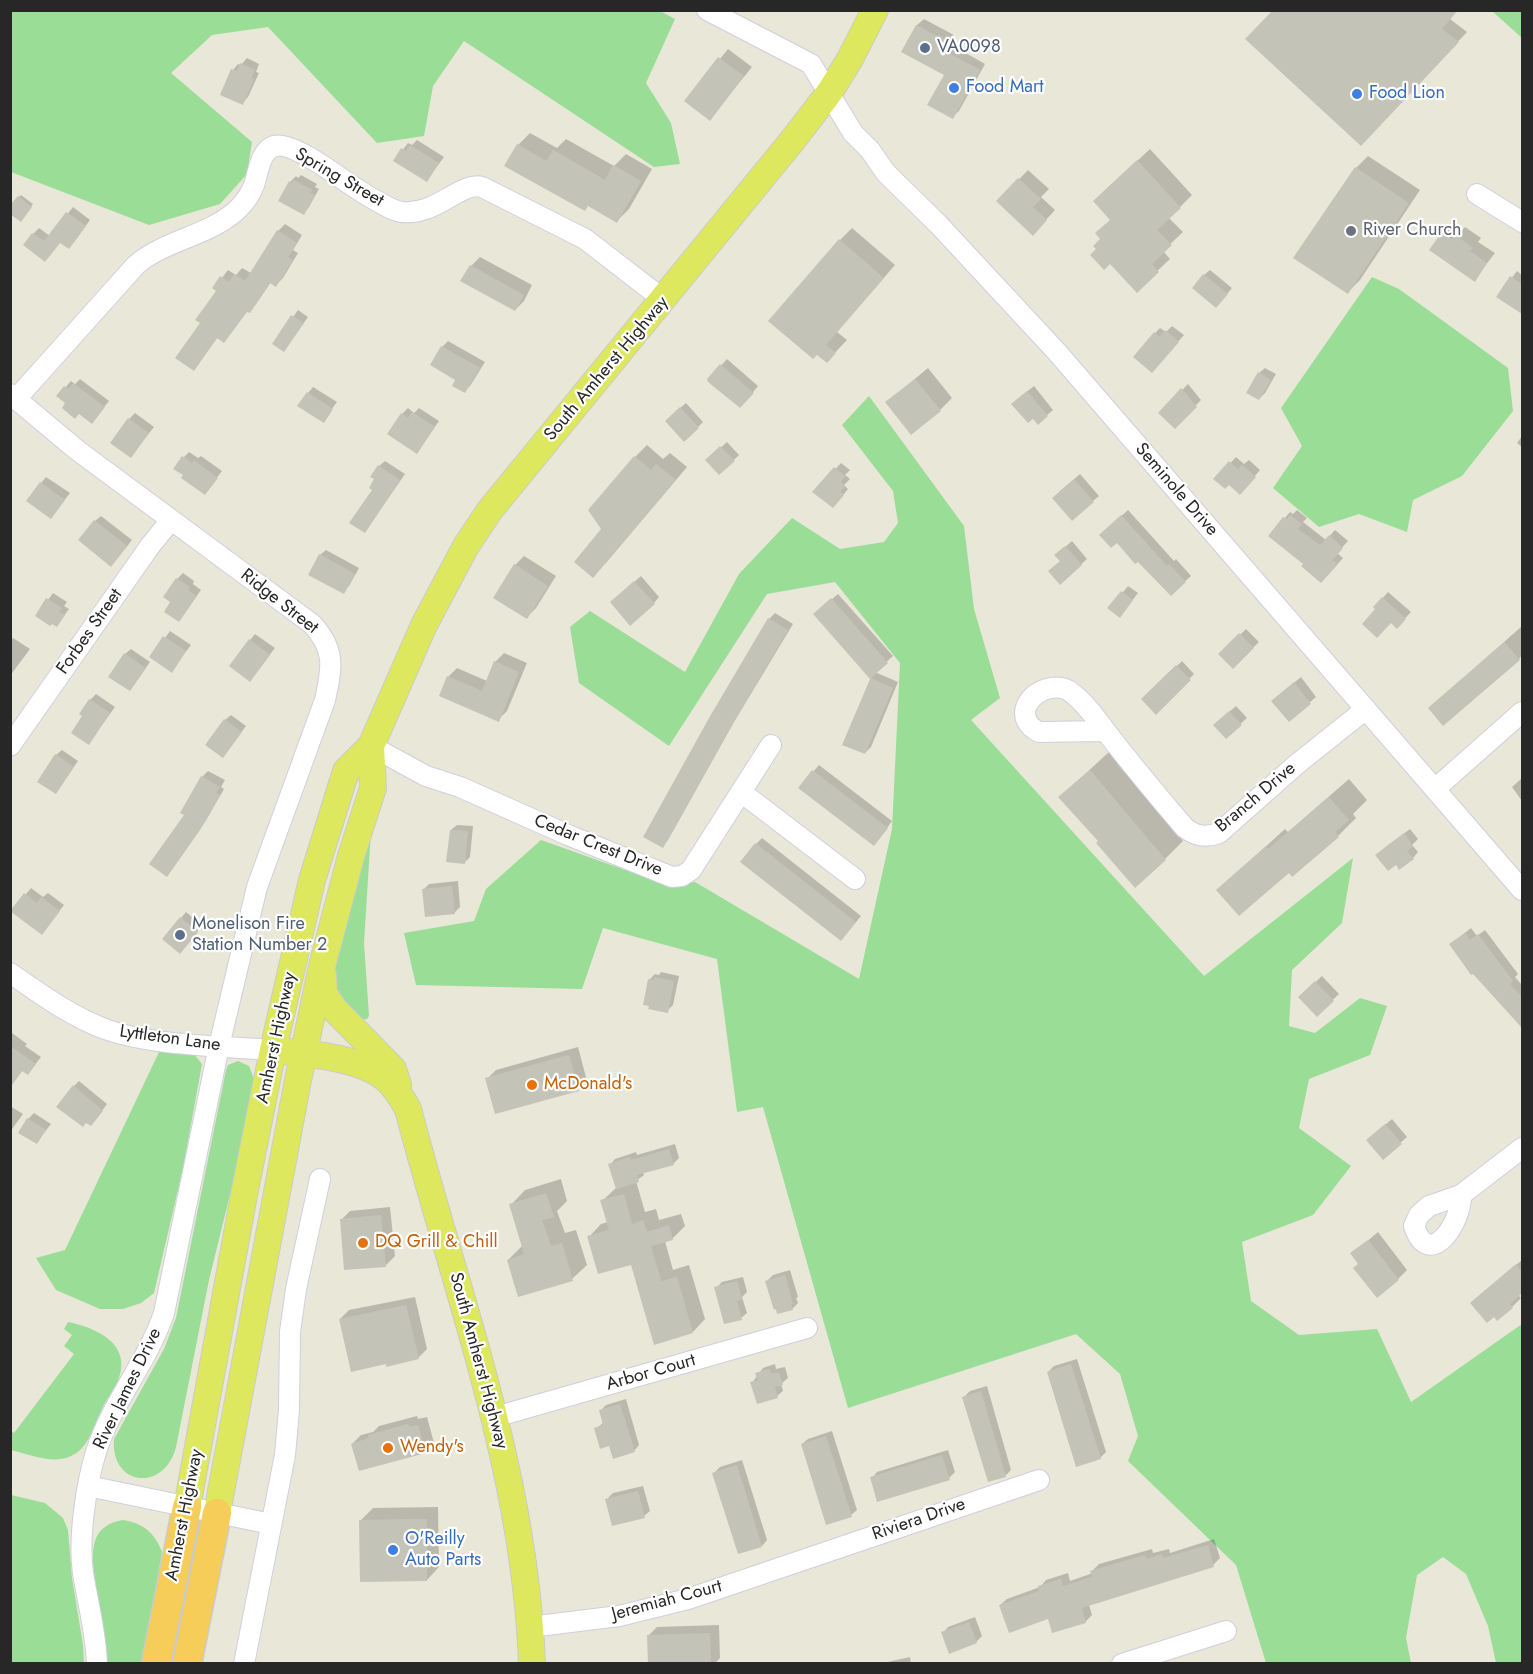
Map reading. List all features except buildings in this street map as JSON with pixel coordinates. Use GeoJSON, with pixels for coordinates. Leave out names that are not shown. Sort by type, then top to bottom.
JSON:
{"type":"FeatureCollection","features":[{"type":"Feature","properties":{"kind":"highway","name":"Amherst Highway"},"geometry":{"type":"LineString","coordinates":[[156,1664],[187,1507]]}},
{"type":"Feature","properties":{"kind":"highway","name":"Amherst Highway"},"geometry":{"type":"LineString","coordinates":[[187,1664],[217,1513]]}},
{"type":"Feature","properties":{"kind":"main road","name":"South Amherst Highway"},"geometry":{"type":"LineString","coordinates":[[371,746],[424,625],[466,546],[490,510],[664,300],[829,93],[850,59],[874,10]]}},
{"type":"Feature","properties":{"kind":"main road","name":"Amherst Highway"},"geometry":{"type":"LineString","coordinates":[[217,1513],[298,1080],[322,966],[351,856],[373,788],[371,746]]}},
{"type":"Feature","properties":{"kind":"main road","name":"Amherst Highway"},"geometry":{"type":"LineString","coordinates":[[187,1507],[273,1050],[312,880],[345,771],[371,746]]}},
{"type":"Feature","properties":{"kind":"main road"},"geometry":{"type":"LineString","coordinates":[[322,966],[324,994],[335,1010],[393,1069],[400,1094]]}},
{"type":"Feature","properties":{"kind":"main road","name":"South Amherst Highway"},"geometry":{"type":"LineString","coordinates":[[273,1050],[305,1053],[362,1066],[386,1079],[400,1094],[408,1109],[495,1417],[510,1481],[519,1535],[532,1664]]}},
{"type":"Feature","properties":{"kind":"street","name":"Seminole Drive"},"geometry":{"type":"LineString","coordinates":[[707,10],[811,64],[853,133],[870,150],[886,173],[938,224],[1056,351],[1522,890]]}},
{"type":"Feature","properties":{"kind":"street","name":"Spring Street"},"geometry":{"type":"LineString","coordinates":[[13,396],[135,265],[157,250],[190,237],[227,218],[239,208],[253,187],[261,159],[273,146],[283,146],[302,154],[364,194],[396,211],[411,213],[427,210],[468,187],[482,187],[585,239],[664,300]]}},
{"type":"Feature","properties":{"kind":"street"},"geometry":{"type":"LineString","coordinates":[[1477,194],[1522,222]]}},
{"type":"Feature","properties":{"kind":"street","name":"Ridge Street"},"geometry":{"type":"LineString","coordinates":[[13,396],[77,450],[312,624],[321,634],[331,654],[330,677],[325,700],[257,887],[219,1046]]}},
{"type":"Feature","properties":{"kind":"street","name":"Forbes Street"},"geometry":{"type":"LineString","coordinates":[[10,746],[124,582],[171,520]]}},
{"type":"Feature","properties":{"kind":"street","name":"Branch Drive"},"geometry":{"type":"LineString","coordinates":[[1105,731],[1185,828],[1204,837],[1218,833],[1297,764],[1366,709]]}},
{"type":"Feature","properties":{"kind":"street"},"geometry":{"type":"LineString","coordinates":[[1435,789],[1522,712]]}},
{"type":"Feature","properties":{"kind":"street","name":"Cedar Crest Drive"},"geometry":{"type":"LineString","coordinates":[[371,746],[426,776],[460,787],[568,835],[672,877],[682,876],[691,870],[771,745]]}},
{"type":"Feature","properties":{"kind":"street"},"geometry":{"type":"LineString","coordinates":[[741,792],[855,879]]}},
{"type":"Feature","properties":{"kind":"street","name":"Lyttleton Lane"},"geometry":{"type":"LineString","coordinates":[[10,973],[54,1003],[106,1029],[143,1038],[273,1050]]}},
{"type":"Feature","properties":{"kind":"street","name":"River James Drive"},"geometry":{"type":"LineString","coordinates":[[97,1664],[97,1643],[83,1570],[83,1527],[88,1486],[96,1450],[112,1415],[156,1337],[164,1313],[219,1046]]}},
{"type":"Feature","properties":{"kind":"street"},"geometry":{"type":"LineString","coordinates":[[1461,1196],[1522,1148]]}},
{"type":"Feature","properties":{"kind":"street"},"geometry":{"type":"LineString","coordinates":[[244,1664],[285,1455],[292,1321],[296,1289],[320,1179]]}},
{"type":"Feature","properties":{"kind":"street","name":"Arbor Court"},"geometry":{"type":"LineString","coordinates":[[495,1417],[807,1328]]}},
{"type":"Feature","properties":{"kind":"street","name":"Riviera Drive"},"geometry":{"type":"LineString","coordinates":[[800,1560],[1039,1479]]}},
{"type":"Feature","properties":{"kind":"street"},"geometry":{"type":"LineString","coordinates":[[88,1486],[271,1524]]}},
{"type":"Feature","properties":{"kind":"street","name":"Jeremiah Court"},"geometry":{"type":"LineString","coordinates":[[530,1627],[596,1620],[688,1599],[800,1560]]}},
{"type":"Feature","properties":{"kind":"street"},"geometry":{"type":"LineString","coordinates":[[1122,1664],[1226,1631]]}},
{"type":"Feature","properties":{"kind":"green space"},"geometry":{"type":"Polygon","coordinates":[[[10,11],[660,11],[675,19],[646,83],[671,123],[680,164],[654,167],[464,41],[433,86],[424,136],[377,143],[268,27],[212,35],[171,73],[252,142],[247,174],[220,204],[149,225],[11,172],[10,11]]]}},
{"type":"Feature","properties":{"kind":"green space"},"geometry":{"type":"Polygon","coordinates":[[[1492,11],[1522,11],[1522,38],[1492,11]]]}},
{"type":"Feature","properties":{"kind":"green space"},"geometry":{"type":"Polygon","coordinates":[[[1372,277],[1399,289],[1508,368],[1513,411],[1462,476],[1413,500],[1407,532],[1359,514],[1319,527],[1273,488],[1302,446],[1281,408],[1372,277]]]}},
{"type":"Feature","properties":{"kind":"green space"},"geometry":{"type":"Polygon","coordinates":[[[869,396],[964,526],[974,609],[1000,698],[971,720],[1204,976],[1353,858],[1342,923],[1292,970],[1289,1026],[1315,1033],[1360,998],[1387,1006],[1370,1055],[1309,1079],[1299,1128],[1351,1166],[1313,1215],[1242,1242],[1251,1301],[1299,1335],[1377,1329],[1411,1402],[1522,1324],[1522,1663],[1496,1663],[1488,1626],[1466,1574],[1443,1557],[1417,1575],[1406,1638],[1411,1663],[1266,1663],[1236,1565],[1128,1461],[1138,1436],[1120,1374],[1076,1334],[848,1408],[763,1107],[737,1112],[717,959],[603,928],[582,989],[416,985],[404,933],[474,921],[486,889],[541,840],[670,886],[695,882],[859,979],[892,829],[900,663],[835,582],[767,594],[669,746],[579,683],[570,627],[590,611],[685,672],[739,574],[792,518],[840,549],[884,542],[898,523],[893,491],[842,425],[869,396]]]}},
{"type":"Feature","properties":{"kind":"green space"},"geometry":{"type":"Polygon","coordinates":[[[371,831],[364,943],[369,1016],[367,1019],[359,1020],[336,1004],[332,969],[371,831]]]}},
{"type":"Feature","properties":{"kind":"green space"},"geometry":{"type":"Polygon","coordinates":[[[160,1050],[193,1053],[202,1064],[183,1168],[154,1293],[141,1303],[123,1309],[100,1309],[56,1290],[36,1258],[65,1250],[160,1050]]]}},
{"type":"Feature","properties":{"kind":"green space"},"geometry":{"type":"Polygon","coordinates":[[[238,1061],[249,1066],[254,1079],[240,1154],[209,1280],[176,1447],[170,1462],[161,1472],[150,1477],[139,1478],[120,1467],[115,1455],[114,1439],[164,1349],[176,1318],[226,1070],[228,1065],[238,1061]]]}},
{"type":"Feature","properties":{"kind":"green space"},"geometry":{"type":"Polygon","coordinates":[[[68,1322],[90,1329],[110,1340],[121,1357],[118,1381],[90,1437],[76,1453],[62,1459],[55,1459],[40,1458],[11,1450],[11,1431],[14,1433],[74,1354],[64,1346],[72,1335],[64,1329],[68,1322]]]}},
{"type":"Feature","properties":{"kind":"green space"},"geometry":{"type":"Polygon","coordinates":[[[11,1495],[45,1503],[63,1518],[68,1530],[84,1663],[11,1663],[11,1495]]]}},
{"type":"Feature","properties":{"kind":"green space"},"geometry":{"type":"Polygon","coordinates":[[[123,1520],[142,1526],[152,1534],[162,1552],[143,1663],[107,1663],[105,1634],[95,1582],[93,1552],[97,1536],[106,1526],[123,1520]]]}},
{"type":"Feature","properties":{"kind":"place","name":"VA0098"},"geometry":{"type":"Point","coordinates":[925,48]}},
{"type":"Feature","properties":{"kind":"place","name":"Food Mart"},"geometry":{"type":"Point","coordinates":[954,88]}},
{"type":"Feature","properties":{"kind":"place","name":"Food Lion"},"geometry":{"type":"Point","coordinates":[1357,94]}},
{"type":"Feature","properties":{"kind":"place","name":"River Church"},"geometry":{"type":"Point","coordinates":[1351,231]}},
{"type":"Feature","properties":{"kind":"place","name":"Monelison Fire Station Number 2"},"geometry":{"type":"Point","coordinates":[180,935]}},
{"type":"Feature","properties":{"kind":"place","name":"McDonald's"},"geometry":{"type":"Point","coordinates":[532,1085]}},
{"type":"Feature","properties":{"kind":"place","name":"DQ Grill & Chill"},"geometry":{"type":"Point","coordinates":[363,1243]}},
{"type":"Feature","properties":{"kind":"place","name":"Wendy's"},"geometry":{"type":"Point","coordinates":[388,1448]}},
{"type":"Feature","properties":{"kind":"place","name":"O'Reilly Auto Parts"},"geometry":{"type":"Point","coordinates":[393,1550]}}]}
